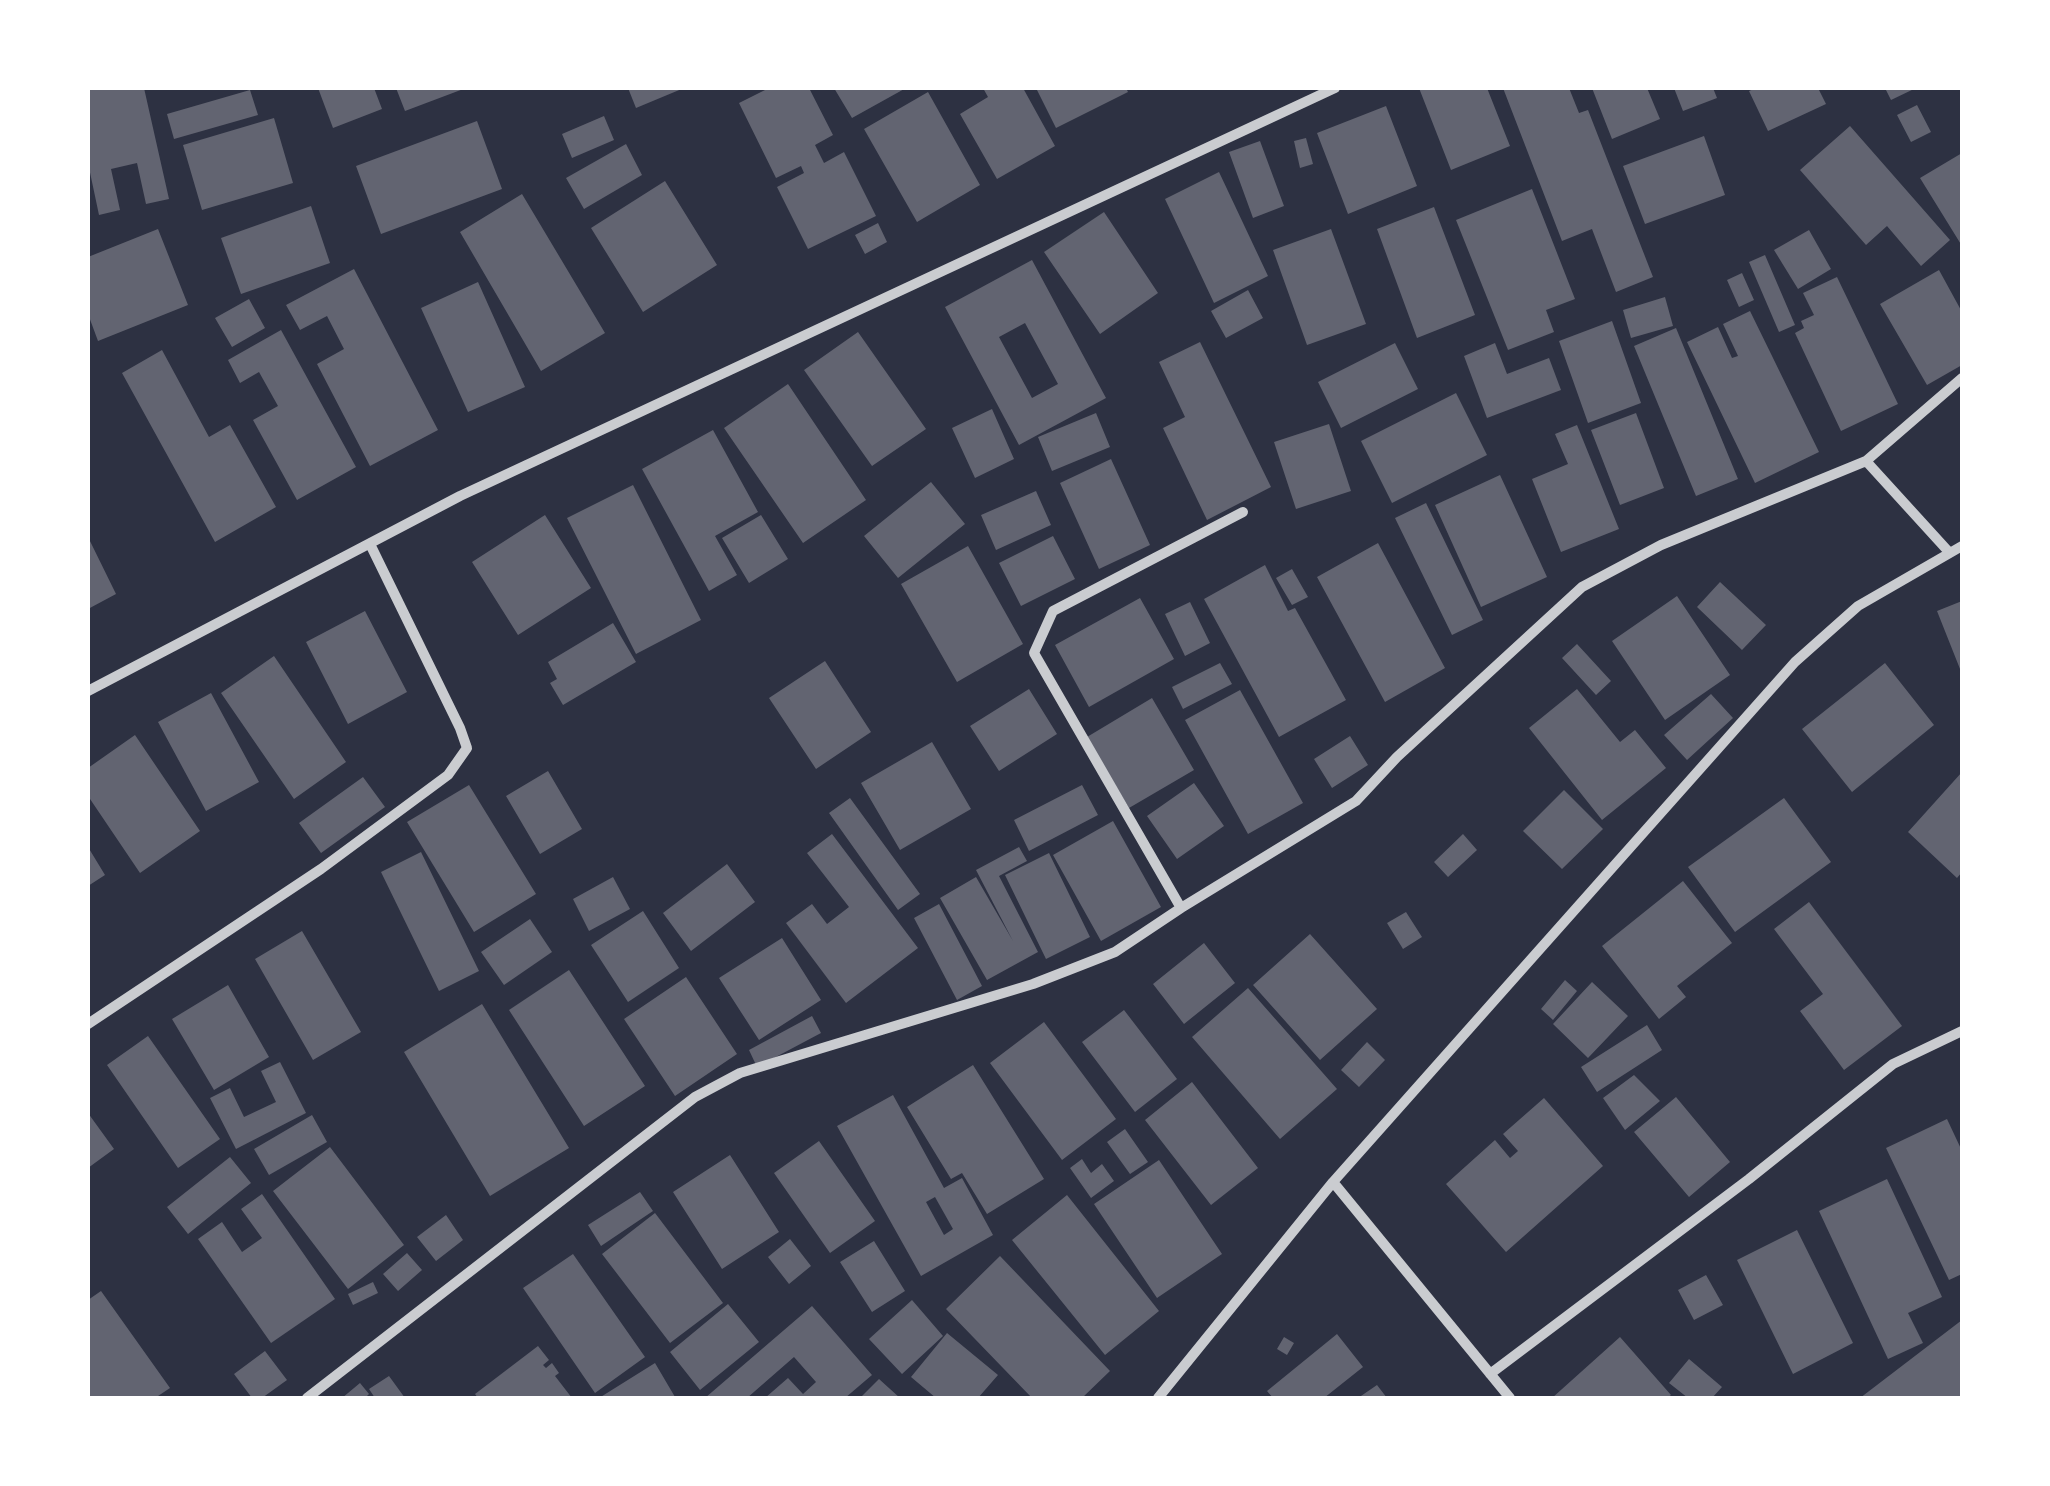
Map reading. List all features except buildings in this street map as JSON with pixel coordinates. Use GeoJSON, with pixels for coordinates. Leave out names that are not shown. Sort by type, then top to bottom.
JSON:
{"type":"FeatureCollection","features":[{"type":"Feature","properties":{"kind":"street"},"geometry":{"type":"LineString","coordinates":[[88,691],[478,488],[1336,88]]}},
{"type":"Feature","properties":{"kind":"street"},"geometry":{"type":"LineString","coordinates":[[307,1398],[695,1097],[740,1074],[1032,984],[1116,952],[1356,800],[1397,757],[1582,587],[1661,545],[1866,460],[1962,378]]}},
{"type":"Feature","properties":{"kind":"street"},"geometry":{"type":"LineString","coordinates":[[1866,460],[1948,551]]}},
{"type":"Feature","properties":{"kind":"street"},"geometry":{"type":"LineString","coordinates":[[1180,908],[1034,653],[1053,611],[1243,512]]}},
{"type":"Feature","properties":{"kind":"street"},"geometry":{"type":"LineString","coordinates":[[88,1024],[321,869],[448,774],[467,748],[370,544]]}},
{"type":"Feature","properties":{"kind":"street"},"geometry":{"type":"LineString","coordinates":[[1158,1398],[1333,1182],[1795,662],[1858,606],[1962,546]]}},
{"type":"Feature","properties":{"kind":"street"},"geometry":{"type":"LineString","coordinates":[[1490,1374],[1749,1179],[1893,1064],[1962,1031]]}},
{"type":"Feature","properties":{"kind":"street"},"geometry":{"type":"LineString","coordinates":[[1333,1182],[1510,1398]]}}]}
